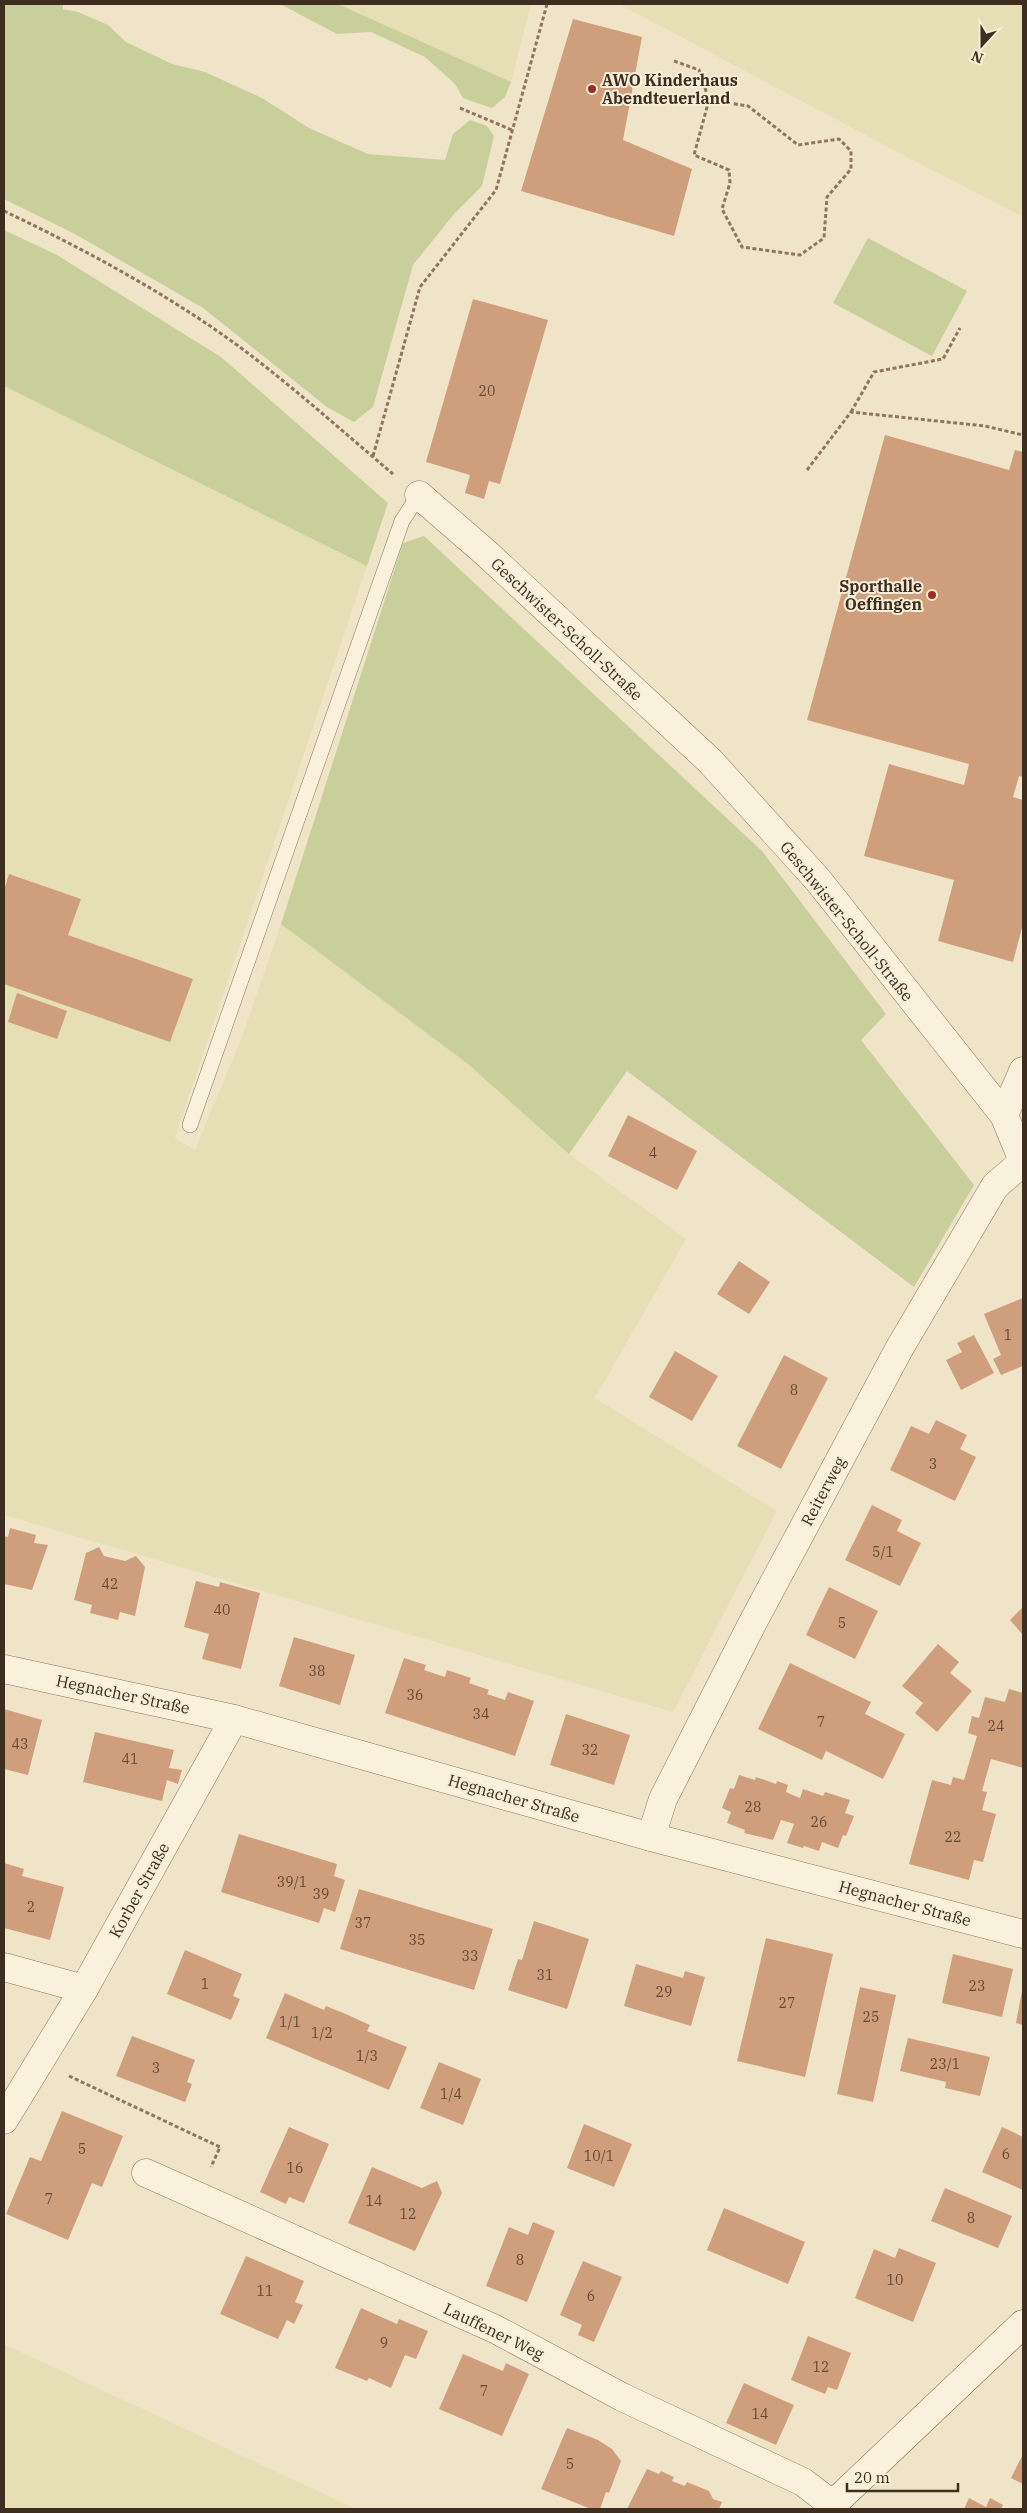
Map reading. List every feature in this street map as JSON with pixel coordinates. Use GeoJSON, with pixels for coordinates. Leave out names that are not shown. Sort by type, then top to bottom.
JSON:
{"type":"FeatureCollection","features":[{"type":"Feature","properties":{"kind":"street","name":"Geschwister-Scholl-Straße"},"geometry":{"type":"LineString","coordinates":[[419,495],[486,553],[710,762],[818,880],[1004,1115],[1023,1162]]}},
{"type":"Feature","properties":{"kind":"street"},"geometry":{"type":"LineString","coordinates":[[1004,1115],[1023,1071]]}},
{"type":"Feature","properties":{"kind":"street","name":"Reiterweg"},"geometry":{"type":"LineString","coordinates":[[651,1837],[663,1799],[747,1632],[899,1349],[995,1186],[1023,1162]]}},
{"type":"Feature","properties":{"kind":"street","name":"Hegnacher Straße"},"geometry":{"type":"LineString","coordinates":[[4,1669],[234,1718],[651,1837],[1023,1934]]}},
{"type":"Feature","properties":{"kind":"street","name":"Korber Straße"},"geometry":{"type":"LineString","coordinates":[[4,2120],[84,1989],[234,1718]]}},
{"type":"Feature","properties":{"kind":"street"},"geometry":{"type":"LineString","coordinates":[[4,1967],[84,1989]]}},
{"type":"Feature","properties":{"kind":"street","name":"Lauffener Weg"},"geometry":{"type":"LineString","coordinates":[[146,2173],[495,2329],[622,2397],[803,2482],[831,2507]]}},
{"type":"Feature","properties":{"kind":"street"},"geometry":{"type":"LineString","coordinates":[[831,2507],[1023,2324]]}},
{"type":"Feature","properties":{"kind":"lane"},"geometry":{"type":"LineString","coordinates":[[190,1125],[402,520],[419,495]]}},
{"type":"Feature","properties":{"kind":"path"},"geometry":{"type":"LineString","coordinates":[[373,456],[420,287],[496,190],[547,4]]}},
{"type":"Feature","properties":{"kind":"path"},"geometry":{"type":"LineString","coordinates":[[674,61],[699,70],[710,100],[694,155],[729,170],[730,183],[722,209],[742,246],[800,255],[824,238],[827,197],[850,169],[851,151],[839,139],[798,145],[748,106],[710,100]]}},
{"type":"Feature","properties":{"kind":"path"},"geometry":{"type":"LineString","coordinates":[[460,108],[512,130]]}},
{"type":"Feature","properties":{"kind":"path"},"geometry":{"type":"LineString","coordinates":[[4,211],[58,237],[175,304],[253,356],[419,495]]}},
{"type":"Feature","properties":{"kind":"path"},"geometry":{"type":"LineString","coordinates":[[807,470],[851,412],[874,372],[943,359],[960,328]]}},
{"type":"Feature","properties":{"kind":"path"},"geometry":{"type":"LineString","coordinates":[[851,412],[985,426],[1023,435]]}},
{"type":"Feature","properties":{"kind":"path"},"geometry":{"type":"LineString","coordinates":[[39,2062],[220,2147],[197,2197]]}},
{"type":"Feature","properties":{"kind":"shaded area"},"geometry":{"type":"Polygon","coordinates":[[[338,4],[531,4],[511,82],[338,4]]]}},
{"type":"Feature","properties":{"kind":"shaded area"},"geometry":{"type":"Polygon","coordinates":[[[619,4],[1023,4],[1023,217],[892,149],[619,4]]]}},
{"type":"Feature","properties":{"kind":"shaded area"},"geometry":{"type":"Polygon","coordinates":[[[4,386],[367,566],[175,1138],[195,1150],[242,1037],[281,924],[468,1064],[569,1154],[686,1239],[595,1398],[777,1511],[673,1712],[4,1515],[4,386]]]}},
{"type":"Feature","properties":{"kind":"shaded area"},"geometry":{"type":"Polygon","coordinates":[[[4,2344],[356,2509],[4,2509],[4,2344]]]}},
{"type":"Feature","properties":{"kind":"green space"},"geometry":{"type":"Polygon","coordinates":[[[4,4],[63,4],[63,9],[78,12],[108,25],[126,42],[172,64],[205,72],[262,98],[309,128],[368,154],[445,160],[453,134],[470,120],[487,126],[494,136],[482,186],[454,214],[413,265],[373,407],[354,422],[327,407],[203,308],[75,234],[4,199],[4,4]]]}},
{"type":"Feature","properties":{"kind":"green space"},"geometry":{"type":"Polygon","coordinates":[[[280,4],[338,4],[511,82],[505,97],[492,108],[463,98],[455,84],[425,57],[371,32],[337,34],[280,4]]]}},
{"type":"Feature","properties":{"kind":"green space"},"geometry":{"type":"Polygon","coordinates":[[[4,230],[57,255],[221,357],[388,503],[367,566],[4,386],[4,230]]]}},
{"type":"Feature","properties":{"kind":"green space"},"geometry":{"type":"Polygon","coordinates":[[[868,238],[967,291],[932,356],[833,303],[868,238]]]}},
{"type":"Feature","properties":{"kind":"green space"},"geometry":{"type":"Polygon","coordinates":[[[424,536],[762,851],[886,1014],[861,1040],[974,1185],[914,1287],[627,1071],[569,1154],[468,1064],[281,924],[403,543],[424,536]]]}},
{"type":"Feature","properties":{"kind":"building","name":"AWO Kinderhaus Abendteuerland"},"geometry":{"type":"Polygon","coordinates":[[[573,19],[642,37],[623,140],[692,169],[674,236],[521,191],[573,19]]]}},
{"type":"Feature","properties":{"kind":"building"},"geometry":{"type":"Polygon","coordinates":[[[473,299],[548,320],[500,484],[489,481],[484,499],[465,493],[470,475],[426,462],[473,299]]]}},
{"type":"Feature","properties":{"kind":"building","name":"Sporthalle Oeffingen"},"geometry":{"type":"Polygon","coordinates":[[[885,435],[1009,470],[1015,450],[1023,452],[1023,777],[1019,776],[1013,797],[1023,800],[1023,924],[1013,962],[938,941],[954,880],[864,856],[889,764],[964,785],[969,764],[807,720],[885,435]]]}},
{"type":"Feature","properties":{"kind":"building"},"geometry":{"type":"Polygon","coordinates":[[[9,874],[81,899],[68,935],[193,979],[170,1042],[4,984],[4,890],[9,874]]]}},
{"type":"Feature","properties":{"kind":"building"},"geometry":{"type":"Polygon","coordinates":[[[17,993],[67,1011],[57,1039],[8,1022],[17,993]]]}},
{"type":"Feature","properties":{"kind":"building"},"geometry":{"type":"Polygon","coordinates":[[[628,1115],[697,1151],[677,1190],[608,1156],[628,1115]]]}},
{"type":"Feature","properties":{"kind":"building"},"geometry":{"type":"Polygon","coordinates":[[[739,1261],[770,1282],[749,1314],[717,1294],[739,1261]]]}},
{"type":"Feature","properties":{"kind":"building"},"geometry":{"type":"Polygon","coordinates":[[[1023,1298],[1023,1366],[1001,1375],[993,1359],[1001,1355],[984,1314],[1023,1298]]]}},
{"type":"Feature","properties":{"kind":"building"},"geometry":{"type":"Polygon","coordinates":[[[974,1335],[994,1373],[961,1390],[946,1360],[962,1352],[957,1343],[974,1335]]]}},
{"type":"Feature","properties":{"kind":"building"},"geometry":{"type":"Polygon","coordinates":[[[675,1351],[718,1376],[692,1421],[649,1397],[675,1351]]]}},
{"type":"Feature","properties":{"kind":"building"},"geometry":{"type":"Polygon","coordinates":[[[784,1355],[828,1378],[781,1469],[737,1446],[784,1355]]]}},
{"type":"Feature","properties":{"kind":"building"},"geometry":{"type":"Polygon","coordinates":[[[936,1420],[967,1435],[960,1449],[976,1457],[955,1501],[890,1470],[911,1426],[929,1434],[936,1420]]]}},
{"type":"Feature","properties":{"kind":"building"},"geometry":{"type":"Polygon","coordinates":[[[872,1505],[902,1520],[897,1531],[921,1543],[900,1586],[845,1560],[872,1505]]]}},
{"type":"Feature","properties":{"kind":"building"},"geometry":{"type":"Polygon","coordinates":[[[10,1528],[36,1535],[34,1543],[48,1545],[32,1590],[4,1584],[4,1536],[8,1537],[10,1528]]]}},
{"type":"Feature","properties":{"kind":"building"},"geometry":{"type":"Polygon","coordinates":[[[99,1547],[104,1556],[125,1561],[136,1556],[145,1567],[135,1616],[120,1612],[118,1620],[90,1613],[92,1605],[74,1600],[86,1553],[99,1547]]]}},
{"type":"Feature","properties":{"kind":"building"},"geometry":{"type":"Polygon","coordinates":[[[196,1581],[219,1587],[220,1582],[260,1593],[241,1669],[202,1659],[209,1634],[184,1627],[196,1581]]]}},
{"type":"Feature","properties":{"kind":"building"},"geometry":{"type":"Polygon","coordinates":[[[829,1587],[878,1611],[855,1659],[806,1635],[829,1587]]]}},
{"type":"Feature","properties":{"kind":"building"},"geometry":{"type":"Polygon","coordinates":[[[1023,1607],[1023,1635],[1010,1620],[1023,1607]]]}},
{"type":"Feature","properties":{"kind":"building"},"geometry":{"type":"Polygon","coordinates":[[[294,1637],[355,1655],[340,1705],[279,1686],[294,1637]]]}},
{"type":"Feature","properties":{"kind":"building"},"geometry":{"type":"Polygon","coordinates":[[[938,1644],[959,1662],[950,1673],[972,1691],[937,1732],[915,1713],[923,1703],[902,1686],[938,1644]]]}},
{"type":"Feature","properties":{"kind":"building"},"geometry":{"type":"Polygon","coordinates":[[[404,1658],[426,1665],[424,1670],[445,1677],[447,1670],[471,1678],[469,1683],[489,1690],[487,1694],[505,1700],[508,1692],[534,1701],[515,1756],[385,1713],[404,1658]]]}},
{"type":"Feature","properties":{"kind":"building"},"geometry":{"type":"Polygon","coordinates":[[[790,1663],[871,1702],[865,1714],[905,1734],[883,1779],[826,1751],[822,1760],[758,1729],[790,1663]]]}},
{"type":"Feature","properties":{"kind":"building"},"geometry":{"type":"Polygon","coordinates":[[[1009,1689],[1023,1693],[1023,1768],[991,1759],[982,1791],[987,1792],[982,1810],[996,1814],[983,1862],[974,1860],[969,1880],[909,1864],[932,1780],[951,1785],[953,1777],[964,1780],[977,1736],[968,1733],[972,1716],[979,1718],[985,1697],[1005,1702],[1009,1689]]]}},
{"type":"Feature","properties":{"kind":"building"},"geometry":{"type":"Polygon","coordinates":[[[4,1709],[42,1720],[28,1775],[4,1769],[4,1709]]]}},
{"type":"Feature","properties":{"kind":"building"},"geometry":{"type":"Polygon","coordinates":[[[566,1714],[630,1735],[614,1785],[550,1765],[566,1714]]]}},
{"type":"Feature","properties":{"kind":"building"},"geometry":{"type":"Polygon","coordinates":[[[95,1732],[174,1750],[169,1768],[182,1770],[178,1784],[167,1780],[162,1801],[83,1782],[95,1732]]]}},
{"type":"Feature","properties":{"kind":"building"},"geometry":{"type":"Polygon","coordinates":[[[739,1775],[755,1780],[756,1777],[776,1784],[777,1781],[788,1785],[786,1792],[800,1798],[803,1789],[823,1796],[825,1792],[850,1800],[845,1813],[854,1816],[846,1836],[843,1835],[838,1848],[822,1842],[819,1851],[787,1843],[794,1824],[781,1820],[773,1840],[744,1833],[745,1830],[727,1823],[731,1812],[722,1808],[730,1788],[734,1789],[739,1775]]]}},
{"type":"Feature","properties":{"kind":"building"},"geometry":{"type":"Polygon","coordinates":[[[239,1834],[337,1864],[334,1876],[345,1880],[335,1912],[324,1908],[319,1923],[221,1892],[239,1834]]]}},
{"type":"Feature","properties":{"kind":"building"},"geometry":{"type":"Polygon","coordinates":[[[4,1863],[24,1869],[22,1876],[64,1887],[50,1940],[4,1928],[4,1863]]]}},
{"type":"Feature","properties":{"kind":"building"},"geometry":{"type":"Polygon","coordinates":[[[359,1889],[493,1929],[474,1990],[340,1949],[359,1889]]]}},
{"type":"Feature","properties":{"kind":"building"},"geometry":{"type":"Polygon","coordinates":[[[534,1921],[589,1939],[567,2009],[508,1990],[518,1959],[522,1960],[534,1921]]]}},
{"type":"Feature","properties":{"kind":"building"},"geometry":{"type":"Polygon","coordinates":[[[766,1938],[833,1954],[805,2077],[737,2061],[766,1938]]]}},
{"type":"Feature","properties":{"kind":"building"},"geometry":{"type":"Polygon","coordinates":[[[185,1950],[242,1974],[233,1996],[240,1999],[231,2020],[167,1994],[185,1950]]]}},
{"type":"Feature","properties":{"kind":"building"},"geometry":{"type":"Polygon","coordinates":[[[953,1954],[1013,1969],[1002,2017],[942,2003],[953,1954]]]}},
{"type":"Feature","properties":{"kind":"building"},"geometry":{"type":"Polygon","coordinates":[[[636,1964],[683,1978],[685,1971],[705,1977],[691,2026],[624,2006],[636,1964]]]}},
{"type":"Feature","properties":{"kind":"building"},"geometry":{"type":"Polygon","coordinates":[[[860,1987],[896,1995],[873,2102],[837,2094],[860,1987]]]}},
{"type":"Feature","properties":{"kind":"building"},"geometry":{"type":"Polygon","coordinates":[[[1023,1991],[1023,2025],[1016,2023],[1023,1991]]]}},
{"type":"Feature","properties":{"kind":"building"},"geometry":{"type":"Polygon","coordinates":[[[285,1993],[324,2010],[326,2006],[348,2015],[370,2025],[367,2031],[407,2047],[389,2090],[266,2038],[285,1993]]]}},
{"type":"Feature","properties":{"kind":"building"},"geometry":{"type":"Polygon","coordinates":[[[132,2036],[195,2060],[187,2082],[192,2084],[185,2102],[116,2076],[132,2036]]]}},
{"type":"Feature","properties":{"kind":"building"},"geometry":{"type":"Polygon","coordinates":[[[908,2038],[990,2057],[980,2096],[945,2088],[946,2082],[900,2071],[908,2038]]]}},
{"type":"Feature","properties":{"kind":"building"},"geometry":{"type":"Polygon","coordinates":[[[439,2062],[481,2079],[463,2125],[420,2108],[439,2062]]]}},
{"type":"Feature","properties":{"kind":"building"},"geometry":{"type":"Polygon","coordinates":[[[62,2111],[123,2136],[102,2187],[92,2183],[68,2240],[6,2214],[30,2157],[41,2161],[62,2111]]]}},
{"type":"Feature","properties":{"kind":"building"},"geometry":{"type":"Polygon","coordinates":[[[584,2124],[632,2144],[614,2187],[567,2168],[584,2124]]]}},
{"type":"Feature","properties":{"kind":"building"},"geometry":{"type":"Polygon","coordinates":[[[289,2127],[329,2144],[304,2203],[289,2197],[286,2204],[260,2192],[289,2127]]]}},
{"type":"Feature","properties":{"kind":"building"},"geometry":{"type":"Polygon","coordinates":[[[1002,2127],[1023,2137],[1023,2190],[982,2172],[1002,2127]]]}},
{"type":"Feature","properties":{"kind":"building"},"geometry":{"type":"Polygon","coordinates":[[[372,2167],[422,2188],[437,2181],[442,2193],[415,2251],[348,2223],[372,2167]]]}},
{"type":"Feature","properties":{"kind":"building"},"geometry":{"type":"Polygon","coordinates":[[[945,2188],[1012,2216],[998,2248],[931,2221],[945,2188]]]}},
{"type":"Feature","properties":{"kind":"building"},"geometry":{"type":"Polygon","coordinates":[[[724,2208],[805,2242],[788,2284],[707,2250],[724,2208]]]}},
{"type":"Feature","properties":{"kind":"building"},"geometry":{"type":"Polygon","coordinates":[[[533,2222],[555,2231],[527,2302],[486,2286],[509,2227],[528,2235],[533,2222]]]}},
{"type":"Feature","properties":{"kind":"building"},"geometry":{"type":"Polygon","coordinates":[[[899,2248],[936,2263],[913,2322],[855,2298],[874,2249],[895,2258],[899,2248]]]}},
{"type":"Feature","properties":{"kind":"building"},"geometry":{"type":"Polygon","coordinates":[[[246,2256],[304,2281],[295,2302],[303,2305],[294,2324],[287,2320],[278,2339],[220,2314],[246,2256]]]}},
{"type":"Feature","properties":{"kind":"building"},"geometry":{"type":"Polygon","coordinates":[[[583,2261],[622,2277],[594,2342],[578,2335],[582,2325],[560,2315],[583,2261]]]}},
{"type":"Feature","properties":{"kind":"building"},"geometry":{"type":"Polygon","coordinates":[[[361,2308],[397,2324],[399,2319],[428,2331],[416,2359],[405,2355],[391,2388],[369,2378],[367,2381],[335,2368],[361,2308]]]}},
{"type":"Feature","properties":{"kind":"building"},"geometry":{"type":"Polygon","coordinates":[[[808,2336],[851,2353],[837,2390],[828,2387],[825,2394],[791,2380],[808,2336]]]}},
{"type":"Feature","properties":{"kind":"building"},"geometry":{"type":"Polygon","coordinates":[[[463,2354],[503,2371],[506,2363],[529,2374],[502,2436],[439,2409],[463,2354]]]}},
{"type":"Feature","properties":{"kind":"building"},"geometry":{"type":"Polygon","coordinates":[[[744,2383],[794,2405],[776,2445],[726,2423],[744,2383]]]}},
{"type":"Feature","properties":{"kind":"building"},"geometry":{"type":"Polygon","coordinates":[[[567,2428],[598,2440],[612,2449],[621,2461],[609,2493],[606,2492],[600,2509],[591,2509],[541,2489],[567,2428]]]}},
{"type":"Feature","properties":{"kind":"building"},"geometry":{"type":"Polygon","coordinates":[[[1023,2454],[1023,2484],[1011,2478],[1023,2454]]]}},
{"type":"Feature","properties":{"kind":"building"},"geometry":{"type":"Polygon","coordinates":[[[647,2469],[659,2474],[661,2471],[674,2477],[672,2481],[685,2486],[687,2482],[709,2491],[713,2499],[722,2502],[719,2509],[627,2509],[647,2469]]]}},
{"type":"Feature","properties":{"kind":"building"},"geometry":{"type":"Polygon","coordinates":[[[969,2498],[986,2507],[990,2498],[1003,2505],[1001,2509],[964,2509],[969,2498]]]}},
{"type":"Feature","properties":{"kind":"place","name":"AWO Kinderhaus Abendteuerland"},"geometry":{"type":"Point","coordinates":[592,89]}},
{"type":"Feature","properties":{"kind":"place","name":"Sporthalle Oeffingen"},"geometry":{"type":"Point","coordinates":[932,595]}}]}
